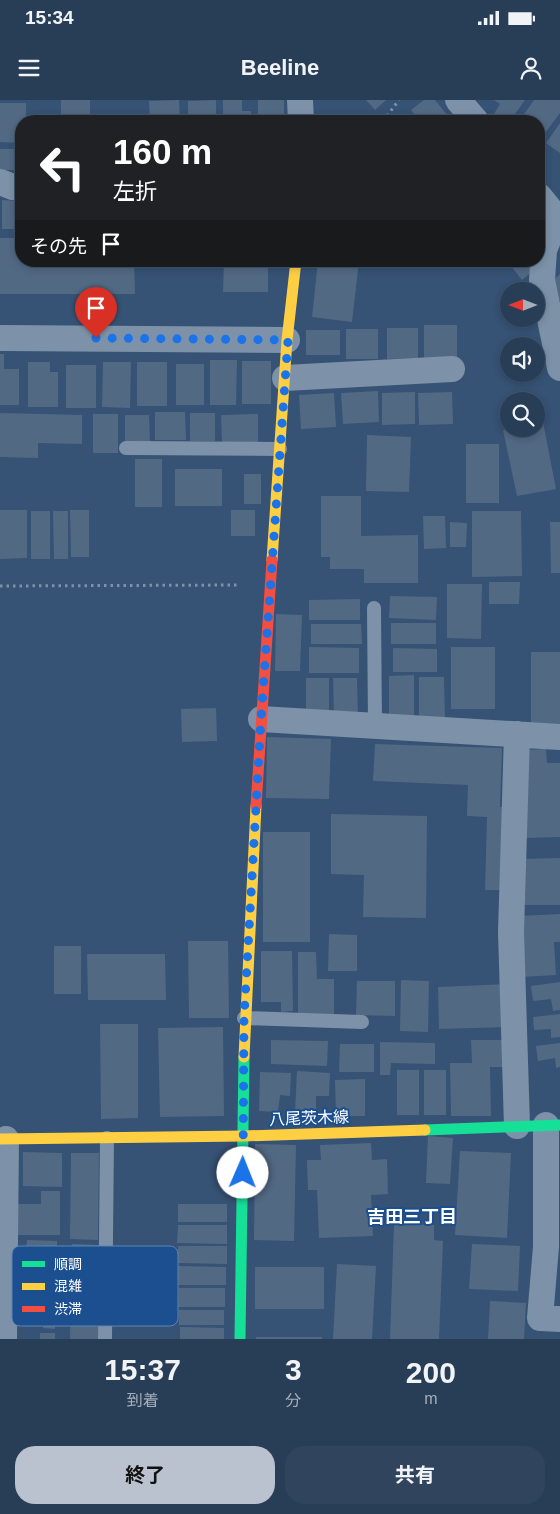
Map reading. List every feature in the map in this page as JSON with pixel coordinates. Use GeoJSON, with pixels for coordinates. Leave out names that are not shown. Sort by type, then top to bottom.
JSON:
{"type":"FeatureCollection","features":[{"type":"Feature","properties":{"kind":"street"},"geometry":{"type":"LineString","coordinates":[[300,100],[301,115]]}},
{"type":"Feature","properties":{"kind":"street"},"geometry":{"type":"LineString","coordinates":[[458,100],[471,115]]}},
{"type":"Feature","properties":{"kind":"street"},"geometry":{"type":"LineString","coordinates":[[0,182],[15,187]]}},
{"type":"Feature","properties":{"kind":"street"},"geometry":{"type":"LineString","coordinates":[[545,204],[558,220],[545,248]]}},
{"type":"Feature","properties":{"kind":"street"},"geometry":{"type":"LineString","coordinates":[[240,1339],[244,1018],[261,719],[285,378],[295,267]]}},
{"type":"Feature","properties":{"kind":"street"},"geometry":{"type":"LineString","coordinates":[[543,267],[542,280],[560,368]]}},
{"type":"Feature","properties":{"kind":"street"},"geometry":{"type":"LineString","coordinates":[[0,338],[288,340]]}},
{"type":"Feature","properties":{"kind":"street"},"geometry":{"type":"LineString","coordinates":[[285,378],[452,369]]}},
{"type":"Feature","properties":{"kind":"street"},"geometry":{"type":"LineString","coordinates":[[261,719],[560,737]]}},
{"type":"Feature","properties":{"kind":"street"},"geometry":{"type":"LineString","coordinates":[[517,734],[511,932],[517,1126]]}},
{"type":"Feature","properties":{"kind":"street"},"geometry":{"type":"LineString","coordinates":[[553,1125],[540,1318],[560,1319]]}},
{"type":"Feature","properties":{"kind":"street","name":"八尾茨木線"},"geometry":{"type":"LineString","coordinates":[[3,1139],[244,1136],[553,1125]]}},
{"type":"Feature","properties":{"kind":"street"},"geometry":{"type":"LineString","coordinates":[[3,1139],[4,1339]]}},
{"type":"Feature","properties":{"kind":"street"},"geometry":{"type":"LineString","coordinates":[[559,1339],[560,1329]]}},
{"type":"Feature","properties":{"kind":"lane"},"geometry":{"type":"LineString","coordinates":[[126,448],[280,449]]}},
{"type":"Feature","properties":{"kind":"lane"},"geometry":{"type":"LineString","coordinates":[[374,608],[375,726]]}},
{"type":"Feature","properties":{"kind":"lane"},"geometry":{"type":"LineString","coordinates":[[244,1018],[362,1022]]}},
{"type":"Feature","properties":{"kind":"lane"},"geometry":{"type":"LineString","coordinates":[[106,1246],[107,1138]]}},
{"type":"Feature","properties":{"kind":"lane"},"geometry":{"type":"LineString","coordinates":[[105,1326],[105,1339]]}},
{"type":"Feature","properties":{"kind":"path"},"geometry":{"type":"LineString","coordinates":[[388,115],[399,100]]}},
{"type":"Feature","properties":{"kind":"path"},"geometry":{"type":"LineString","coordinates":[[0,586],[271,585]]}},
{"type":"Feature","properties":{"kind":"building"},"geometry":{"type":"Polygon","coordinates":[[[61,100],[90,100],[90,115],[61,115],[61,100]]]}},
{"type":"Feature","properties":{"kind":"building"},"geometry":{"type":"Polygon","coordinates":[[[179,100],[180,115],[150,115],[149,101],[179,100]]]}},
{"type":"Feature","properties":{"kind":"building"},"geometry":{"type":"Polygon","coordinates":[[[216,100],[216,115],[188,115],[188,101],[216,100]]]}},
{"type":"Feature","properties":{"kind":"building"},"geometry":{"type":"Polygon","coordinates":[[[223,100],[242,100],[242,111],[251,111],[251,115],[223,115],[223,100]]]}},
{"type":"Feature","properties":{"kind":"building"},"geometry":{"type":"Polygon","coordinates":[[[258,100],[284,100],[284,115],[258,115],[258,100]]]}},
{"type":"Feature","properties":{"kind":"building"},"geometry":{"type":"Polygon","coordinates":[[[366,100],[386,100],[375,110],[366,100]]]}},
{"type":"Feature","properties":{"kind":"building"},"geometry":{"type":"Polygon","coordinates":[[[424,100],[435,100],[447,115],[415,115],[411,110],[424,100]]]}},
{"type":"Feature","properties":{"kind":"building"},"geometry":{"type":"Polygon","coordinates":[[[494,100],[525,100],[514,115],[494,114],[500,104],[494,100]]]}},
{"type":"Feature","properties":{"kind":"building"},"geometry":{"type":"Polygon","coordinates":[[[534,100],[560,100],[560,113],[545,133],[545,115],[523,115],[534,100]]]}},
{"type":"Feature","properties":{"kind":"building"},"geometry":{"type":"Polygon","coordinates":[[[0,103],[26,103],[26,115],[15,115],[15,143],[0,142],[0,103]]]}},
{"type":"Feature","properties":{"kind":"building"},"geometry":{"type":"Polygon","coordinates":[[[560,123],[560,153],[546,143],[560,123]]]}},
{"type":"Feature","properties":{"kind":"building"},"geometry":{"type":"Polygon","coordinates":[[[0,149],[15,149],[15,170],[0,170],[0,149]]]}},
{"type":"Feature","properties":{"kind":"building"},"geometry":{"type":"Polygon","coordinates":[[[2,200],[15,201],[15,229],[2,229],[2,200]]]}},
{"type":"Feature","properties":{"kind":"building"},"geometry":{"type":"Polygon","coordinates":[[[0,238],[15,238],[15,267],[134,267],[135,294],[0,294],[0,238]]]}},
{"type":"Feature","properties":{"kind":"building"},"geometry":{"type":"Polygon","coordinates":[[[224,267],[268,267],[268,292],[223,292],[224,267]]]}},
{"type":"Feature","properties":{"kind":"building"},"geometry":{"type":"Polygon","coordinates":[[[317,267],[358,267],[352,322],[312,317],[317,267]]]}},
{"type":"Feature","properties":{"kind":"building"},"geometry":{"type":"Polygon","coordinates":[[[512,267],[537,267],[522,280],[512,267]]]}},
{"type":"Feature","properties":{"kind":"building"},"geometry":{"type":"Polygon","coordinates":[[[560,274],[560,301],[547,285],[560,274]]]}},
{"type":"Feature","properties":{"kind":"building"},"geometry":{"type":"Polygon","coordinates":[[[424,325],[457,325],[457,360],[424,360],[424,325]]]}},
{"type":"Feature","properties":{"kind":"building"},"geometry":{"type":"Polygon","coordinates":[[[387,328],[418,328],[418,358],[387,359],[387,328]]]}},
{"type":"Feature","properties":{"kind":"building"},"geometry":{"type":"Polygon","coordinates":[[[346,329],[378,329],[378,359],[346,359],[346,329]]]}},
{"type":"Feature","properties":{"kind":"building"},"geometry":{"type":"Polygon","coordinates":[[[306,330],[340,330],[340,355],[306,355],[306,330]]]}},
{"type":"Feature","properties":{"kind":"building"},"geometry":{"type":"Polygon","coordinates":[[[0,354],[4,354],[4,369],[19,369],[19,405],[0,405],[0,354]]]}},
{"type":"Feature","properties":{"kind":"building"},"geometry":{"type":"Polygon","coordinates":[[[210,360],[237,360],[236,405],[210,405],[210,360]]]}},
{"type":"Feature","properties":{"kind":"building"},"geometry":{"type":"Polygon","coordinates":[[[242,361],[271,361],[271,404],[242,404],[242,361]]]}},
{"type":"Feature","properties":{"kind":"building"},"geometry":{"type":"Polygon","coordinates":[[[28,362],[50,362],[50,372],[58,372],[58,407],[28,407],[28,362]]]}},
{"type":"Feature","properties":{"kind":"building"},"geometry":{"type":"Polygon","coordinates":[[[103,362],[131,362],[130,408],[102,407],[103,362]]]}},
{"type":"Feature","properties":{"kind":"building"},"geometry":{"type":"Polygon","coordinates":[[[137,362],[167,362],[167,406],[137,406],[137,362]]]}},
{"type":"Feature","properties":{"kind":"building"},"geometry":{"type":"Polygon","coordinates":[[[176,364],[204,364],[204,405],[176,405],[176,364]]]}},
{"type":"Feature","properties":{"kind":"building"},"geometry":{"type":"Polygon","coordinates":[[[66,365],[96,365],[96,408],[66,408],[66,365]]]}},
{"type":"Feature","properties":{"kind":"building"},"geometry":{"type":"Polygon","coordinates":[[[378,391],[379,422],[343,424],[341,393],[378,391]]]}},
{"type":"Feature","properties":{"kind":"building"},"geometry":{"type":"Polygon","coordinates":[[[415,392],[415,424],[382,425],[382,393],[415,392]]]}},
{"type":"Feature","properties":{"kind":"building"},"geometry":{"type":"Polygon","coordinates":[[[452,392],[453,424],[419,425],[418,393],[452,392]]]}},
{"type":"Feature","properties":{"kind":"building"},"geometry":{"type":"Polygon","coordinates":[[[334,393],[336,427],[301,429],[299,395],[334,393]]]}},
{"type":"Feature","properties":{"kind":"building"},"geometry":{"type":"Polygon","coordinates":[[[155,412],[185,412],[186,440],[155,440],[155,412]]]}},
{"type":"Feature","properties":{"kind":"building"},"geometry":{"type":"Polygon","coordinates":[[[0,413],[82,415],[82,444],[38,443],[38,458],[0,457],[0,413]]]}},
{"type":"Feature","properties":{"kind":"building"},"geometry":{"type":"Polygon","coordinates":[[[190,413],[215,413],[215,441],[190,441],[190,413]]]}},
{"type":"Feature","properties":{"kind":"building"},"geometry":{"type":"Polygon","coordinates":[[[93,414],[118,414],[118,453],[93,453],[93,414]]]}},
{"type":"Feature","properties":{"kind":"building"},"geometry":{"type":"Polygon","coordinates":[[[258,414],[258,442],[222,442],[221,415],[258,414]]]}},
{"type":"Feature","properties":{"kind":"building"},"geometry":{"type":"Polygon","coordinates":[[[125,415],[149,415],[150,442],[125,442],[125,415]]]}},
{"type":"Feature","properties":{"kind":"building"},"geometry":{"type":"Polygon","coordinates":[[[545,432],[556,489],[517,496],[504,437],[545,437],[545,432]]]}},
{"type":"Feature","properties":{"kind":"building"},"geometry":{"type":"Polygon","coordinates":[[[367,435],[411,437],[409,492],[366,491],[367,435]]]}},
{"type":"Feature","properties":{"kind":"building"},"geometry":{"type":"Polygon","coordinates":[[[466,444],[499,444],[499,503],[466,503],[466,444]]]}},
{"type":"Feature","properties":{"kind":"building"},"geometry":{"type":"Polygon","coordinates":[[[135,459],[162,459],[162,507],[135,507],[135,459]]]}},
{"type":"Feature","properties":{"kind":"building"},"geometry":{"type":"Polygon","coordinates":[[[175,469],[222,469],[222,506],[175,506],[175,469]]]}},
{"type":"Feature","properties":{"kind":"building"},"geometry":{"type":"Polygon","coordinates":[[[244,474],[261,474],[261,504],[244,504],[244,474]]]}},
{"type":"Feature","properties":{"kind":"building"},"geometry":{"type":"Polygon","coordinates":[[[321,496],[361,496],[361,536],[418,535],[418,583],[364,583],[364,569],[330,569],[330,557],[321,557],[321,496]]]}},
{"type":"Feature","properties":{"kind":"building"},"geometry":{"type":"Polygon","coordinates":[[[0,510],[27,510],[27,558],[0,559],[0,510]]]}},
{"type":"Feature","properties":{"kind":"building"},"geometry":{"type":"Polygon","coordinates":[[[70,510],[89,510],[89,557],[71,557],[70,510]]]}},
{"type":"Feature","properties":{"kind":"building"},"geometry":{"type":"Polygon","coordinates":[[[231,510],[255,510],[255,536],[231,536],[231,510]]]}},
{"type":"Feature","properties":{"kind":"building"},"geometry":{"type":"Polygon","coordinates":[[[31,511],[50,511],[50,559],[31,559],[31,511]]]}},
{"type":"Feature","properties":{"kind":"building"},"geometry":{"type":"Polygon","coordinates":[[[53,511],[68,511],[68,559],[54,559],[53,511]]]}},
{"type":"Feature","properties":{"kind":"building"},"geometry":{"type":"Polygon","coordinates":[[[472,511],[521,511],[522,576],[472,577],[472,511]]]}},
{"type":"Feature","properties":{"kind":"building"},"geometry":{"type":"Polygon","coordinates":[[[423,516],[445,516],[446,548],[424,549],[423,516]]]}},
{"type":"Feature","properties":{"kind":"building"},"geometry":{"type":"Polygon","coordinates":[[[450,522],[467,523],[466,547],[450,547],[450,522]]]}},
{"type":"Feature","properties":{"kind":"building"},"geometry":{"type":"Polygon","coordinates":[[[550,522],[560,522],[560,573],[551,573],[550,522]]]}},
{"type":"Feature","properties":{"kind":"building"},"geometry":{"type":"Polygon","coordinates":[[[489,582],[520,582],[519,604],[489,604],[489,582]]]}},
{"type":"Feature","properties":{"kind":"building"},"geometry":{"type":"Polygon","coordinates":[[[447,584],[482,584],[481,639],[447,638],[447,584]]]}},
{"type":"Feature","properties":{"kind":"building"},"geometry":{"type":"Polygon","coordinates":[[[390,596],[437,597],[436,620],[389,618],[390,596]]]}},
{"type":"Feature","properties":{"kind":"building"},"geometry":{"type":"Polygon","coordinates":[[[360,599],[360,620],[309,620],[309,600],[360,599]]]}},
{"type":"Feature","properties":{"kind":"building"},"geometry":{"type":"Polygon","coordinates":[[[276,614],[302,615],[300,671],[275,671],[276,614]]]}},
{"type":"Feature","properties":{"kind":"building"},"geometry":{"type":"Polygon","coordinates":[[[391,623],[436,623],[436,644],[391,644],[391,623]]]}},
{"type":"Feature","properties":{"kind":"building"},"geometry":{"type":"Polygon","coordinates":[[[311,624],[361,624],[362,644],[311,644],[311,624]]]}},
{"type":"Feature","properties":{"kind":"building"},"geometry":{"type":"Polygon","coordinates":[[[309,647],[359,648],[359,673],[309,673],[309,647]]]}},
{"type":"Feature","properties":{"kind":"building"},"geometry":{"type":"Polygon","coordinates":[[[451,647],[495,647],[495,709],[451,709],[451,647]]]}},
{"type":"Feature","properties":{"kind":"building"},"geometry":{"type":"Polygon","coordinates":[[[393,648],[437,649],[437,672],[393,672],[393,648]]]}},
{"type":"Feature","properties":{"kind":"building"},"geometry":{"type":"Polygon","coordinates":[[[531,652],[560,652],[560,724],[531,724],[531,652]]]}},
{"type":"Feature","properties":{"kind":"building"},"geometry":{"type":"Polygon","coordinates":[[[414,675],[414,717],[389,717],[389,676],[414,675]]]}},
{"type":"Feature","properties":{"kind":"building"},"geometry":{"type":"Polygon","coordinates":[[[419,677],[444,677],[445,720],[419,720],[419,677]]]}},
{"type":"Feature","properties":{"kind":"building"},"geometry":{"type":"Polygon","coordinates":[[[306,678],[329,678],[329,716],[306,716],[306,678]]]}},
{"type":"Feature","properties":{"kind":"building"},"geometry":{"type":"Polygon","coordinates":[[[333,678],[357,678],[358,715],[334,716],[333,678]]]}},
{"type":"Feature","properties":{"kind":"building"},"geometry":{"type":"Polygon","coordinates":[[[216,708],[217,741],[182,742],[181,709],[216,708]]]}},
{"type":"Feature","properties":{"kind":"building"},"geometry":{"type":"Polygon","coordinates":[[[267,737],[331,739],[329,799],[266,798],[267,737]]]}},
{"type":"Feature","properties":{"kind":"building"},"geometry":{"type":"Polygon","coordinates":[[[375,744],[502,748],[500,807],[506,807],[503,890],[485,890],[487,817],[467,816],[468,785],[373,781],[375,744]]]}},
{"type":"Feature","properties":{"kind":"building"},"geometry":{"type":"Polygon","coordinates":[[[546,749],[547,763],[560,763],[560,837],[525,838],[524,750],[546,749]]]}},
{"type":"Feature","properties":{"kind":"building"},"geometry":{"type":"Polygon","coordinates":[[[331,814],[427,816],[426,918],[363,917],[364,875],[331,874],[331,814]]]}},
{"type":"Feature","properties":{"kind":"building"},"geometry":{"type":"Polygon","coordinates":[[[263,832],[310,832],[310,942],[263,942],[263,832]]]}},
{"type":"Feature","properties":{"kind":"building"},"geometry":{"type":"Polygon","coordinates":[[[560,858],[560,905],[522,905],[521,859],[560,858]]]}},
{"type":"Feature","properties":{"kind":"building"},"geometry":{"type":"Polygon","coordinates":[[[560,914],[560,942],[554,942],[556,975],[521,977],[518,916],[560,914]]]}},
{"type":"Feature","properties":{"kind":"building"},"geometry":{"type":"Polygon","coordinates":[[[329,934],[357,935],[357,971],[328,971],[329,934]]]}},
{"type":"Feature","properties":{"kind":"building"},"geometry":{"type":"Polygon","coordinates":[[[188,941],[228,941],[229,1018],[189,1018],[188,941]]]}},
{"type":"Feature","properties":{"kind":"building"},"geometry":{"type":"Polygon","coordinates":[[[54,946],[81,946],[81,994],[54,994],[54,946]]]}},
{"type":"Feature","properties":{"kind":"building"},"geometry":{"type":"Polygon","coordinates":[[[261,951],[292,951],[293,1011],[281,1012],[281,1002],[261,1002],[261,951]]]}},
{"type":"Feature","properties":{"kind":"building"},"geometry":{"type":"Polygon","coordinates":[[[298,952],[316,952],[317,979],[334,979],[334,1014],[298,1014],[298,952]]]}},
{"type":"Feature","properties":{"kind":"building"},"geometry":{"type":"Polygon","coordinates":[[[87,954],[165,954],[166,1000],[88,1000],[87,954]]]}},
{"type":"Feature","properties":{"kind":"building"},"geometry":{"type":"Polygon","coordinates":[[[401,980],[429,981],[428,1032],[400,1031],[401,980]]]}},
{"type":"Feature","properties":{"kind":"building"},"geometry":{"type":"Polygon","coordinates":[[[357,981],[395,981],[395,1016],[356,1015],[357,981]]]}},
{"type":"Feature","properties":{"kind":"building"},"geometry":{"type":"Polygon","coordinates":[[[560,982],[560,1010],[553,1011],[551,999],[533,1001],[531,986],[560,982]]]}},
{"type":"Feature","properties":{"kind":"building"},"geometry":{"type":"Polygon","coordinates":[[[507,984],[508,1027],[439,1029],[438,987],[507,984]]]}},
{"type":"Feature","properties":{"kind":"building"},"geometry":{"type":"Polygon","coordinates":[[[560,1014],[560,1037],[551,1038],[551,1029],[534,1030],[533,1017],[560,1014]]]}},
{"type":"Feature","properties":{"kind":"building"},"geometry":{"type":"Polygon","coordinates":[[[100,1024],[138,1024],[138,1118],[101,1119],[100,1024]]]}},
{"type":"Feature","properties":{"kind":"building"},"geometry":{"type":"Polygon","coordinates":[[[223,1027],[224,1116],[160,1117],[158,1028],[223,1027]]]}},
{"type":"Feature","properties":{"kind":"building"},"geometry":{"type":"Polygon","coordinates":[[[271,1040],[328,1041],[327,1066],[271,1064],[271,1040]]]}},
{"type":"Feature","properties":{"kind":"building"},"geometry":{"type":"Polygon","coordinates":[[[471,1040],[504,1040],[505,1067],[490,1067],[491,1116],[451,1116],[450,1063],[472,1063],[471,1040]]]}},
{"type":"Feature","properties":{"kind":"building"},"geometry":{"type":"Polygon","coordinates":[[[380,1042],[435,1043],[435,1064],[391,1063],[390,1075],[380,1075],[380,1042]]]}},
{"type":"Feature","properties":{"kind":"building"},"geometry":{"type":"Polygon","coordinates":[[[560,1043],[560,1067],[556,1068],[555,1058],[538,1061],[536,1046],[560,1043]]]}},
{"type":"Feature","properties":{"kind":"building"},"geometry":{"type":"Polygon","coordinates":[[[340,1044],[374,1044],[374,1072],[339,1072],[340,1044]]]}},
{"type":"Feature","properties":{"kind":"building"},"geometry":{"type":"Polygon","coordinates":[[[397,1070],[419,1070],[419,1115],[397,1115],[397,1070]]]}},
{"type":"Feature","properties":{"kind":"building"},"geometry":{"type":"Polygon","coordinates":[[[424,1070],[446,1070],[446,1115],[424,1115],[424,1070]]]}},
{"type":"Feature","properties":{"kind":"building"},"geometry":{"type":"Polygon","coordinates":[[[297,1071],[330,1073],[329,1096],[316,1096],[316,1114],[295,1113],[297,1071]]]}},
{"type":"Feature","properties":{"kind":"building"},"geometry":{"type":"Polygon","coordinates":[[[260,1072],[291,1073],[290,1096],[280,1095],[278,1112],[259,1111],[260,1072]]]}},
{"type":"Feature","properties":{"kind":"building"},"geometry":{"type":"Polygon","coordinates":[[[365,1079],[365,1116],[336,1116],[335,1080],[365,1079]]]}},
{"type":"Feature","properties":{"kind":"building"},"geometry":{"type":"Polygon","coordinates":[[[428,1136],[453,1138],[450,1184],[426,1183],[428,1136]]]}},
{"type":"Feature","properties":{"kind":"building"},"geometry":{"type":"Polygon","coordinates":[[[371,1143],[372,1160],[387,1159],[388,1194],[371,1195],[373,1236],[319,1238],[317,1190],[308,1190],[307,1160],[321,1160],[320,1145],[371,1143]]]}},
{"type":"Feature","properties":{"kind":"building"},"geometry":{"type":"Polygon","coordinates":[[[255,1144],[296,1145],[294,1241],[254,1240],[255,1144]]]}},
{"type":"Feature","properties":{"kind":"building"},"geometry":{"type":"Polygon","coordinates":[[[460,1151],[511,1153],[507,1238],[455,1235],[460,1151]]]}},
{"type":"Feature","properties":{"kind":"building"},"geometry":{"type":"Polygon","coordinates":[[[23,1152],[62,1153],[62,1187],[23,1186],[23,1152]]]}},
{"type":"Feature","properties":{"kind":"building"},"geometry":{"type":"Polygon","coordinates":[[[71,1153],[99,1153],[98,1240],[70,1239],[71,1153]]]}},
{"type":"Feature","properties":{"kind":"building"},"geometry":{"type":"Polygon","coordinates":[[[41,1191],[60,1191],[60,1235],[17,1235],[17,1204],[41,1204],[41,1191]]]}},
{"type":"Feature","properties":{"kind":"building"},"geometry":{"type":"Polygon","coordinates":[[[178,1204],[227,1204],[227,1222],[178,1222],[178,1204]]]}},
{"type":"Feature","properties":{"kind":"building"},"geometry":{"type":"Polygon","coordinates":[[[394,1224],[434,1225],[434,1240],[443,1241],[439,1339],[390,1339],[394,1224]]]}},
{"type":"Feature","properties":{"kind":"building"},"geometry":{"type":"Polygon","coordinates":[[[178,1225],[227,1225],[227,1244],[177,1243],[178,1225]]]}},
{"type":"Feature","properties":{"kind":"building"},"geometry":{"type":"Polygon","coordinates":[[[27,1240],[57,1241],[57,1246],[26,1246],[27,1240]]]}},
{"type":"Feature","properties":{"kind":"building"},"geometry":{"type":"Polygon","coordinates":[[[72,1244],[99,1245],[99,1246],[72,1246],[72,1244]]]}},
{"type":"Feature","properties":{"kind":"building"},"geometry":{"type":"Polygon","coordinates":[[[472,1244],[520,1246],[518,1291],[469,1289],[472,1244]]]}},
{"type":"Feature","properties":{"kind":"building"},"geometry":{"type":"Polygon","coordinates":[[[178,1246],[227,1246],[227,1264],[178,1263],[178,1246]]]}},
{"type":"Feature","properties":{"kind":"building"},"geometry":{"type":"Polygon","coordinates":[[[337,1264],[376,1266],[372,1339],[333,1339],[337,1264]]]}},
{"type":"Feature","properties":{"kind":"building"},"geometry":{"type":"Polygon","coordinates":[[[178,1266],[226,1267],[226,1285],[178,1285],[178,1266]]]}},
{"type":"Feature","properties":{"kind":"building"},"geometry":{"type":"Polygon","coordinates":[[[255,1267],[324,1267],[324,1309],[255,1309],[255,1267]]]}},
{"type":"Feature","properties":{"kind":"building"},"geometry":{"type":"Polygon","coordinates":[[[179,1288],[225,1288],[225,1307],[178,1307],[179,1288]]]}},
{"type":"Feature","properties":{"kind":"building"},"geometry":{"type":"Polygon","coordinates":[[[490,1301],[526,1303],[524,1339],[488,1339],[490,1301]]]}},
{"type":"Feature","properties":{"kind":"building"},"geometry":{"type":"Polygon","coordinates":[[[179,1310],[224,1310],[224,1325],[179,1325],[179,1310]]]}},
{"type":"Feature","properties":{"kind":"building"},"geometry":{"type":"Polygon","coordinates":[[[43,1326],[55,1326],[55,1329],[43,1328],[43,1326]]]}},
{"type":"Feature","properties":{"kind":"building"},"geometry":{"type":"Polygon","coordinates":[[[70,1326],[98,1326],[98,1339],[70,1339],[70,1326]]]}},
{"type":"Feature","properties":{"kind":"building"},"geometry":{"type":"Polygon","coordinates":[[[180,1327],[224,1328],[224,1339],[180,1339],[180,1327]]]}},
{"type":"Feature","properties":{"kind":"building"},"geometry":{"type":"Polygon","coordinates":[[[40,1333],[55,1333],[55,1339],[40,1339],[40,1333]]]}},
{"type":"Feature","properties":{"kind":"building"},"geometry":{"type":"Polygon","coordinates":[[[256,1337],[322,1337],[322,1339],[256,1339],[256,1337]]]}},
{"type":"Feature","properties":{"kind":"traffic: fast"},"geometry":{"type":"LineString","coordinates":[[240,1339],[244,1057]]}},
{"type":"Feature","properties":{"kind":"traffic: fast"},"geometry":{"type":"LineString","coordinates":[[425,1130],[560,1125]]}},
{"type":"Feature","properties":{"kind":"traffic: slow"},"geometry":{"type":"LineString","coordinates":[[272,560],[287,340],[295,267]]}},
{"type":"Feature","properties":{"kind":"traffic: slow"},"geometry":{"type":"LineString","coordinates":[[244,1057],[256,806]]}},
{"type":"Feature","properties":{"kind":"traffic: slow"},"geometry":{"type":"LineString","coordinates":[[0,1139],[244,1136],[425,1130]]}},
{"type":"Feature","properties":{"kind":"traffic: jam"},"geometry":{"type":"LineString","coordinates":[[256,806],[272,560]]}},
{"type":"Feature","properties":{"kind":"district","name":"吉田三丁目"},"geometry":{"type":"Point","coordinates":[412,1217]}},
{"type":"Feature","properties":{"kind":"route"},"geometry":{"type":"LineString","coordinates":[[96,338],[288,340],[261,719],[244,1018],[243,1173]]}}]}
